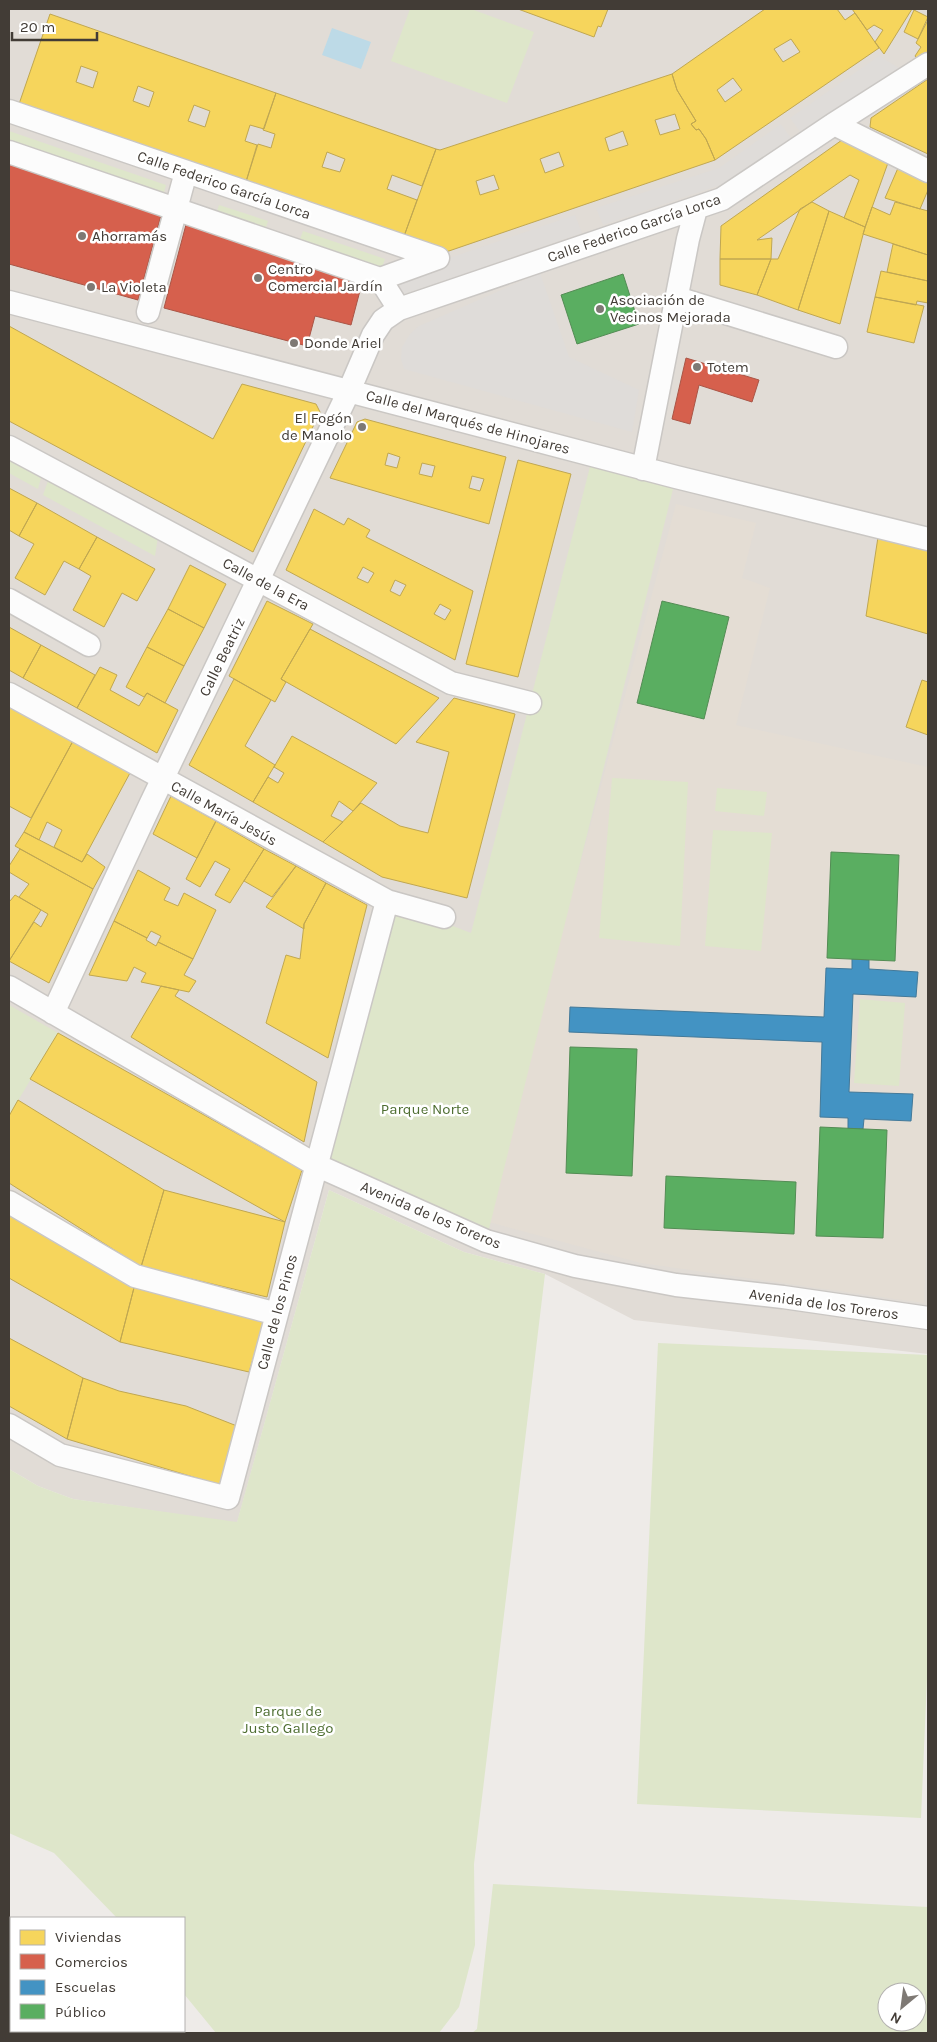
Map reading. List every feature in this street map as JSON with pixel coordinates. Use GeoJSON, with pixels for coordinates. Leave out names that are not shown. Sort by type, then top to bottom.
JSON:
{"type":"FeatureCollection","features":[{"type":"Feature","properties":{"kind":"street","name":"Calle Federico García Lorca"},"geometry":{"type":"LineString","coordinates":[[399,309],[722,199],[928,64]]}},
{"type":"Feature","properties":{"kind":"street","name":"Calle Federico García Lorca"},"geometry":{"type":"LineString","coordinates":[[9,111],[438,258],[380,279]]}},
{"type":"Feature","properties":{"kind":"street"},"geometry":{"type":"LineString","coordinates":[[834,124],[928,171]]}},
{"type":"Feature","properties":{"kind":"street"},"geometry":{"type":"LineString","coordinates":[[9,152],[380,279],[399,309]]}},
{"type":"Feature","properties":{"kind":"street"},"geometry":{"type":"LineString","coordinates":[[148,312],[186,172]]}},
{"type":"Feature","properties":{"kind":"street"},"geometry":{"type":"LineString","coordinates":[[643,469],[696,209]]}},
{"type":"Feature","properties":{"kind":"street"},"geometry":{"type":"LineString","coordinates":[[677,298],[836,347]]}},
{"type":"Feature","properties":{"kind":"street","name":"Calle del Marqués de Hinojares"},"geometry":{"type":"LineString","coordinates":[[9,302],[643,469],[928,539]]}},
{"type":"Feature","properties":{"kind":"street","name":"Calle Beatriz"},"geometry":{"type":"LineString","coordinates":[[53,1013],[162,780],[349,391],[373,335],[383,320],[399,309]]}},
{"type":"Feature","properties":{"kind":"street","name":"Calle de la Era"},"geometry":{"type":"LineString","coordinates":[[9,447],[451,683],[530,703]]}},
{"type":"Feature","properties":{"kind":"street"},"geometry":{"type":"LineString","coordinates":[[9,600],[89,645]]}},
{"type":"Feature","properties":{"kind":"street","name":"Calle María Jesús"},"geometry":{"type":"LineString","coordinates":[[9,694],[162,780],[387,902],[444,917]]}},
{"type":"Feature","properties":{"kind":"street","name":"Calle de los Pinos"},"geometry":{"type":"LineString","coordinates":[[9,1425],[60,1455],[228,1498],[387,902]]}},
{"type":"Feature","properties":{"kind":"street","name":"Avenida de los Toreros"},"geometry":{"type":"LineString","coordinates":[[9,987],[316,1166],[486,1241],[575,1266],[676,1285],[783,1297],[928,1318]]}},
{"type":"Feature","properties":{"kind":"street"},"geometry":{"type":"LineString","coordinates":[[9,1202],[135,1276],[277,1314]]}},
{"type":"Feature","properties":{"kind":"shaded area"},"geometry":{"type":"Polygon","coordinates":[[[9,9],[928,9],[928,1354],[634,1320],[545,1274],[464,1252],[329,1190],[237,1523],[73,1499],[38,1486],[9,1469],[9,9]]]}},
{"type":"Feature","properties":{"kind":"shaded area"},"geometry":{"type":"Polygon","coordinates":[[[879,56],[899,68],[801,133],[790,118],[879,56]]]}},
{"type":"Feature","properties":{"kind":"shaded area"},"geometry":{"type":"Polygon","coordinates":[[[781,124],[791,138],[726,183],[603,225],[596,208],[719,168],[781,124]]]}},
{"type":"Feature","properties":{"kind":"shaded area"},"geometry":{"type":"Polygon","coordinates":[[[575,215],[582,233],[390,299],[394,277],[575,215]]]}},
{"type":"Feature","properties":{"kind":"shaded area"},"geometry":{"type":"Polygon","coordinates":[[[540,273],[569,357],[639,390],[632,432],[404,369],[401,359],[402,347],[410,334],[419,326],[540,273]]]}},
{"type":"Feature","properties":{"kind":"shaded area"},"geometry":{"type":"Polygon","coordinates":[[[676,504],[756,523],[742,578],[770,588],[736,725],[928,767],[928,1203],[924,1303],[641,1263],[485,1221],[676,504]]]}},
{"type":"Feature","properties":{"kind":"green space"},"geometry":{"type":"Polygon","coordinates":[[[410,9],[471,9],[534,32],[507,103],[391,61],[410,9]]]}},
{"type":"Feature","properties":{"kind":"green space"},"geometry":{"type":"Polygon","coordinates":[[[9,131],[166,185],[163,196],[9,143],[9,131]]]}},
{"type":"Feature","properties":{"kind":"green space"},"geometry":{"type":"Polygon","coordinates":[[[219,205],[268,221],[264,234],[215,217],[219,205]]]}},
{"type":"Feature","properties":{"kind":"green space"},"geometry":{"type":"Polygon","coordinates":[[[303,231],[385,259],[381,270],[299,242],[303,231]]]}},
{"type":"Feature","properties":{"kind":"green space","name":"Parque Norte"},"geometry":{"type":"Polygon","coordinates":[[[593,455],[676,477],[486,1241],[316,1165],[387,901],[471,933],[593,455]]]}},
{"type":"Feature","properties":{"kind":"green space"},"geometry":{"type":"Polygon","coordinates":[[[9,460],[41,478],[38,489],[9,473],[9,460]]]}},
{"type":"Feature","properties":{"kind":"green space"},"geometry":{"type":"Polygon","coordinates":[[[48,481],[158,537],[155,556],[43,495],[48,481]]]}},
{"type":"Feature","properties":{"kind":"green space"},"geometry":{"type":"Polygon","coordinates":[[[612,778],[688,782],[680,946],[599,938],[612,778]]]}},
{"type":"Feature","properties":{"kind":"green space"},"geometry":{"type":"Polygon","coordinates":[[[717,788],[767,792],[764,816],[715,811],[717,788]]]}},
{"type":"Feature","properties":{"kind":"green space"},"geometry":{"type":"Polygon","coordinates":[[[713,830],[772,833],[761,951],[705,946],[713,830]]]}},
{"type":"Feature","properties":{"kind":"green space"},"geometry":{"type":"Polygon","coordinates":[[[860,999],[905,1003],[899,1086],[854,1083],[860,999]]]}},
{"type":"Feature","properties":{"kind":"green space"},"geometry":{"type":"Polygon","coordinates":[[[9,1005],[58,1033],[9,1116],[9,1005]]]}},
{"type":"Feature","properties":{"kind":"green space","name":"Parque de Justo Gallego"},"geometry":{"type":"Polygon","coordinates":[[[329,1190],[464,1252],[545,1274],[474,1864],[475,1945],[459,2007],[439,2033],[216,2033],[185,1995],[185,1917],[116,1917],[54,1853],[9,1833],[9,1469],[38,1486],[73,1499],[237,1522],[329,1190]]]}},
{"type":"Feature","properties":{"kind":"green space"},"geometry":{"type":"Polygon","coordinates":[[[658,1343],[928,1355],[928,1655],[921,1818],[637,1804],[658,1343]]]}},
{"type":"Feature","properties":{"kind":"green space"},"geometry":{"type":"Polygon","coordinates":[[[493,1884],[928,1907],[928,2033],[472,2033],[477,2029],[493,1884]]]}},
{"type":"Feature","properties":{"kind":"water"},"geometry":{"type":"Polygon","coordinates":[[[332,28],[371,42],[361,69],[322,55],[332,28]]]}},
{"type":"Feature","properties":{"kind":"building: Viviendas"},"geometry":{"type":"Polygon","coordinates":[[[518,9],[608,9],[601,27],[598,26],[594,37],[518,9]]]}},
{"type":"Feature","properties":{"kind":"building: Viviendas"},"geometry":{"type":"Polygon","coordinates":[[[765,9],[837,9],[845,20],[855,13],[879,48],[715,160],[706,139],[699,129],[696,130],[691,124],[696,121],[677,90],[672,74],[765,9]],[[791,39],[774,49],[783,62],[800,52],[791,39]],[[733,78],[717,90],[725,102],[742,90],[733,78]]]}},
{"type":"Feature","properties":{"kind":"building: Viviendas"},"geometry":{"type":"Polygon","coordinates":[[[852,9],[912,9],[884,54],[875,42],[883,30],[874,25],[867,30],[852,9]]]}},
{"type":"Feature","properties":{"kind":"building: Viviendas"},"geometry":{"type":"Polygon","coordinates":[[[914,10],[928,17],[918,39],[904,32],[914,10]]]}},
{"type":"Feature","properties":{"kind":"building: Viviendas"},"geometry":{"type":"Polygon","coordinates":[[[50,14],[276,93],[264,129],[250,125],[245,141],[257,145],[245,185],[18,107],[50,14]],[[81,66],[76,82],[93,88],[98,72],[81,66]],[[138,86],[133,101],[149,107],[154,92],[138,86]],[[194,105],[188,121],[205,127],[210,111],[194,105]]]}},
{"type":"Feature","properties":{"kind":"building: Viviendas"},"geometry":{"type":"Polygon","coordinates":[[[928,20],[928,54],[919,61],[915,56],[921,47],[916,43],[928,20]]]}},
{"type":"Feature","properties":{"kind":"building: Viviendas"},"geometry":{"type":"Polygon","coordinates":[[[672,74],[677,90],[696,121],[691,124],[696,130],[699,129],[706,139],[715,160],[443,253],[403,239],[436,149],[440,150],[672,74]],[[675,114],[655,120],[660,135],[680,129],[675,114]],[[623,131],[605,138],[609,151],[628,145],[623,131]],[[559,152],[540,159],[545,173],[564,166],[559,152]],[[494,175],[476,181],[480,195],[499,189],[494,175]]]}},
{"type":"Feature","properties":{"kind":"building: Viviendas"},"geometry":{"type":"Polygon","coordinates":[[[928,79],[928,154],[870,127],[871,118],[928,79]]]}},
{"type":"Feature","properties":{"kind":"building: Viviendas"},"geometry":{"type":"Polygon","coordinates":[[[276,93],[436,149],[422,186],[392,175],[387,189],[417,200],[403,239],[245,185],[258,144],[271,148],[275,134],[263,130],[276,93]],[[327,152],[322,167],[340,172],[345,159],[327,152]]]}},
{"type":"Feature","properties":{"kind":"building: Viviendas"},"geometry":{"type":"Polygon","coordinates":[[[842,140],[889,160],[865,227],[844,218],[859,180],[850,175],[757,240],[772,238],[771,259],[720,259],[721,226],[842,140]]]}},
{"type":"Feature","properties":{"kind":"building: Viviendas"},"geometry":{"type":"Polygon","coordinates":[[[898,168],[928,181],[928,190],[920,209],[885,198],[898,168]]]}},
{"type":"Feature","properties":{"kind":"building: Viviendas"},"geometry":{"type":"Polygon","coordinates":[[[812,202],[829,211],[798,310],[757,295],[771,259],[778,259],[800,209],[812,202]]]}},
{"type":"Feature","properties":{"kind":"building: Viviendas"},"geometry":{"type":"Polygon","coordinates":[[[895,202],[928,211],[928,255],[863,234],[872,207],[890,215],[895,202]]]}},
{"type":"Feature","properties":{"kind":"building: Viviendas"},"geometry":{"type":"Polygon","coordinates":[[[829,211],[865,227],[840,324],[798,310],[829,211]]]}},
{"type":"Feature","properties":{"kind":"building: Viviendas"},"geometry":{"type":"Polygon","coordinates":[[[893,244],[928,255],[928,281],[887,272],[893,244]]]}},
{"type":"Feature","properties":{"kind":"building: Viviendas"},"geometry":{"type":"Polygon","coordinates":[[[720,259],[771,259],[757,295],[720,285],[720,259]]]}},
{"type":"Feature","properties":{"kind":"building: Viviendas"},"geometry":{"type":"Polygon","coordinates":[[[881,271],[928,281],[928,303],[917,301],[916,305],[875,297],[881,271]]]}},
{"type":"Feature","properties":{"kind":"building: Viviendas"},"geometry":{"type":"Polygon","coordinates":[[[875,297],[924,306],[914,343],[867,332],[875,297]]]}},
{"type":"Feature","properties":{"kind":"building: Viviendas"},"geometry":{"type":"Polygon","coordinates":[[[9,326],[213,439],[242,384],[316,404],[320,412],[253,552],[9,421],[9,326]]]}},
{"type":"Feature","properties":{"kind":"building: Viviendas"},"geometry":{"type":"Polygon","coordinates":[[[365,419],[506,457],[489,524],[330,478],[357,422],[365,419]],[[388,453],[385,465],[397,468],[400,457],[388,453]],[[422,463],[419,474],[432,477],[435,466],[422,463]],[[472,476],[469,488],[480,491],[484,479],[472,476]]]}},
{"type":"Feature","properties":{"kind":"building: Viviendas"},"geometry":{"type":"Polygon","coordinates":[[[518,460],[571,474],[518,677],[466,664],[518,460]]]}},
{"type":"Feature","properties":{"kind":"building: Viviendas"},"geometry":{"type":"Polygon","coordinates":[[[9,488],[37,503],[19,536],[9,530],[9,488]]]}},
{"type":"Feature","properties":{"kind":"building: Viviendas"},"geometry":{"type":"Polygon","coordinates":[[[37,503],[97,537],[79,569],[64,561],[45,595],[15,578],[34,544],[19,536],[37,503]]]}},
{"type":"Feature","properties":{"kind":"building: Viviendas"},"geometry":{"type":"Polygon","coordinates":[[[314,509],[344,525],[348,518],[370,530],[366,537],[473,591],[455,660],[286,570],[314,509]],[[363,567],[357,578],[368,583],[374,573],[363,567]],[[395,580],[390,591],[400,596],[406,585],[395,580]],[[440,604],[434,614],[445,620],[451,610],[440,604]]]}},
{"type":"Feature","properties":{"kind":"building: Viviendas"},"geometry":{"type":"Polygon","coordinates":[[[97,537],[155,569],[137,601],[122,593],[104,627],[73,610],[91,576],[79,569],[97,537]]]}},
{"type":"Feature","properties":{"kind":"building: Viviendas"},"geometry":{"type":"Polygon","coordinates":[[[878,537],[928,549],[928,634],[866,616],[878,537]]]}},
{"type":"Feature","properties":{"kind":"building: Viviendas"},"geometry":{"type":"Polygon","coordinates":[[[190,565],[226,584],[204,628],[168,609],[190,565]]]}},
{"type":"Feature","properties":{"kind":"building: Viviendas"},"geometry":{"type":"Polygon","coordinates":[[[267,601],[313,624],[281,679],[286,682],[275,702],[229,676],[267,601]]]}},
{"type":"Feature","properties":{"kind":"building: Viviendas"},"geometry":{"type":"Polygon","coordinates":[[[168,609],[204,628],[184,666],[147,647],[168,609]]]}},
{"type":"Feature","properties":{"kind":"building: Viviendas"},"geometry":{"type":"Polygon","coordinates":[[[9,627],[41,645],[23,678],[9,670],[9,627]]]}},
{"type":"Feature","properties":{"kind":"building: Viviendas"},"geometry":{"type":"Polygon","coordinates":[[[310,629],[439,698],[396,744],[281,679],[310,629]]]}},
{"type":"Feature","properties":{"kind":"building: Viviendas"},"geometry":{"type":"Polygon","coordinates":[[[41,645],[95,675],[77,708],[23,678],[41,645]]]}},
{"type":"Feature","properties":{"kind":"building: Viviendas"},"geometry":{"type":"Polygon","coordinates":[[[147,647],[184,666],[165,703],[147,693],[144,697],[126,687],[147,647]]]}},
{"type":"Feature","properties":{"kind":"building: Viviendas"},"geometry":{"type":"Polygon","coordinates":[[[100,667],[117,675],[110,690],[139,706],[147,693],[178,710],[157,753],[77,708],[100,667]]]}},
{"type":"Feature","properties":{"kind":"building: Viviendas"},"geometry":{"type":"Polygon","coordinates":[[[234,679],[271,700],[245,746],[275,765],[253,802],[189,765],[234,679]]]}},
{"type":"Feature","properties":{"kind":"building: Viviendas"},"geometry":{"type":"Polygon","coordinates":[[[922,680],[928,682],[928,735],[906,727],[922,680]]]}},
{"type":"Feature","properties":{"kind":"building: Viviendas"},"geometry":{"type":"Polygon","coordinates":[[[454,698],[515,714],[467,898],[382,877],[323,842],[361,803],[400,826],[428,833],[449,752],[416,742],[454,698]]]}},
{"type":"Feature","properties":{"kind":"building: Viviendas"},"geometry":{"type":"Polygon","coordinates":[[[9,704],[73,741],[31,818],[9,806],[9,704]]]}},
{"type":"Feature","properties":{"kind":"building: Viviendas"},"geometry":{"type":"Polygon","coordinates":[[[292,736],[377,783],[353,811],[339,801],[331,816],[343,822],[323,842],[253,802],[268,777],[278,783],[284,773],[274,767],[292,736]]]}},
{"type":"Feature","properties":{"kind":"building: Viviendas"},"geometry":{"type":"Polygon","coordinates":[[[73,741],[130,773],[82,862],[54,847],[62,830],[47,822],[39,840],[24,832],[73,741]]]}},
{"type":"Feature","properties":{"kind":"building: Viviendas"},"geometry":{"type":"Polygon","coordinates":[[[171,796],[216,821],[197,858],[153,834],[171,796]]]}},
{"type":"Feature","properties":{"kind":"building: Viviendas"},"geometry":{"type":"Polygon","coordinates":[[[216,821],[264,849],[230,903],[215,895],[230,869],[215,861],[200,887],[186,879],[216,821]]]}},
{"type":"Feature","properties":{"kind":"building: Viviendas"},"geometry":{"type":"Polygon","coordinates":[[[24,832],[82,862],[87,854],[105,867],[93,889],[15,846],[24,832]]]}},
{"type":"Feature","properties":{"kind":"building: Viviendas"},"geometry":{"type":"Polygon","coordinates":[[[20,849],[93,889],[49,983],[9,961],[34,922],[41,927],[48,914],[19,897],[29,884],[9,872],[9,866],[20,849]]]}},
{"type":"Feature","properties":{"kind":"building: Viviendas"},"geometry":{"type":"Polygon","coordinates":[[[264,849],[296,866],[272,897],[244,881],[264,849]]]}},
{"type":"Feature","properties":{"kind":"building: Viviendas"},"geometry":{"type":"Polygon","coordinates":[[[296,866],[326,883],[304,924],[304,929],[266,907],[296,866]]]}},
{"type":"Feature","properties":{"kind":"building: Viviendas"},"geometry":{"type":"Polygon","coordinates":[[[138,870],[170,888],[164,900],[178,906],[184,893],[216,910],[193,959],[158,942],[161,936],[151,931],[147,938],[114,921],[138,870]]]}},
{"type":"Feature","properties":{"kind":"building: Viviendas"},"geometry":{"type":"Polygon","coordinates":[[[326,883],[367,905],[328,1058],[266,1023],[286,955],[300,959],[304,924],[326,883]]]}},
{"type":"Feature","properties":{"kind":"building: Viviendas"},"geometry":{"type":"Polygon","coordinates":[[[15,895],[41,910],[9,961],[9,900],[15,895]]]}},
{"type":"Feature","properties":{"kind":"building: Viviendas"},"geometry":{"type":"Polygon","coordinates":[[[114,921],[147,938],[146,940],[156,946],[158,942],[193,959],[184,975],[196,981],[189,992],[141,982],[146,973],[134,967],[127,981],[89,975],[114,921]]]}},
{"type":"Feature","properties":{"kind":"building: Viviendas"},"geometry":{"type":"Polygon","coordinates":[[[161,986],[179,990],[175,996],[317,1082],[304,1142],[131,1037],[161,986]]]}},
{"type":"Feature","properties":{"kind":"building: Viviendas"},"geometry":{"type":"Polygon","coordinates":[[[58,1033],[302,1170],[285,1222],[30,1079],[58,1033]]]}},
{"type":"Feature","properties":{"kind":"building: Viviendas"},"geometry":{"type":"Polygon","coordinates":[[[18,1100],[164,1190],[141,1267],[9,1183],[9,1116],[18,1100]]]}},
{"type":"Feature","properties":{"kind":"building: Viviendas"},"geometry":{"type":"Polygon","coordinates":[[[164,1190],[285,1222],[267,1297],[141,1267],[164,1190]]]}},
{"type":"Feature","properties":{"kind":"building: Viviendas"},"geometry":{"type":"Polygon","coordinates":[[[9,1211],[136,1280],[120,1342],[9,1278],[9,1211]]]}},
{"type":"Feature","properties":{"kind":"building: Viviendas"},"geometry":{"type":"Polygon","coordinates":[[[136,1280],[266,1317],[249,1372],[120,1342],[136,1280]]]}},
{"type":"Feature","properties":{"kind":"building: Viviendas"},"geometry":{"type":"Polygon","coordinates":[[[9,1338],[83,1378],[67,1439],[9,1406],[9,1338]]]}},
{"type":"Feature","properties":{"kind":"building: Viviendas"},"geometry":{"type":"Polygon","coordinates":[[[83,1378],[119,1391],[186,1406],[237,1426],[223,1486],[67,1439],[83,1378]]]}},
{"type":"Feature","properties":{"kind":"building: Comercios","name":"Ahorramás"},"geometry":{"type":"Polygon","coordinates":[[[9,156],[163,208],[138,300],[9,264],[9,156]]]}},
{"type":"Feature","properties":{"kind":"building: Comercios","name":"Centro Comercial Jardín"},"geometry":{"type":"Polygon","coordinates":[[[188,217],[329,265],[326,273],[362,283],[351,325],[315,316],[307,346],[164,308],[188,217]]]}},
{"type":"Feature","properties":{"kind":"building: Comercios"},"geometry":{"type":"Polygon","coordinates":[[[686,358],[759,380],[752,402],[699,385],[690,424],[672,419],[686,358]]]}},
{"type":"Feature","properties":{"kind":"building: Escuelas"},"geometry":{"type":"Polygon","coordinates":[[[852,959],[869,960],[869,969],[918,972],[916,997],[853,994],[849,1092],[913,1094],[911,1121],[864,1119],[863,1129],[848,1129],[848,1118],[820,1117],[822,1042],[569,1032],[570,1007],[824,1017],[826,968],[852,969],[852,959]]]}},
{"type":"Feature","properties":{"kind":"building: Público","name":"Asociación de Vecinos Mejorada"},"geometry":{"type":"Polygon","coordinates":[[[623,274],[639,324],[577,344],[561,295],[623,274]]]}},
{"type":"Feature","properties":{"kind":"building: Público"},"geometry":{"type":"Polygon","coordinates":[[[662,601],[729,617],[704,719],[637,703],[662,601]]]}},
{"type":"Feature","properties":{"kind":"building: Público"},"geometry":{"type":"Polygon","coordinates":[[[831,852],[899,855],[895,961],[827,958],[831,852]]]}},
{"type":"Feature","properties":{"kind":"building: Público"},"geometry":{"type":"Polygon","coordinates":[[[570,1047],[637,1049],[632,1176],[566,1173],[570,1047]]]}},
{"type":"Feature","properties":{"kind":"building: Público"},"geometry":{"type":"Polygon","coordinates":[[[820,1127],[887,1130],[883,1238],[816,1236],[820,1127]]]}},
{"type":"Feature","properties":{"kind":"building: Público"},"geometry":{"type":"Polygon","coordinates":[[[666,1176],[796,1182],[794,1234],[664,1228],[666,1176]]]}},
{"type":"Feature","properties":{"kind":"place","name":"Ahorramás"},"geometry":{"type":"Point","coordinates":[82,236]}},
{"type":"Feature","properties":{"kind":"place","name":"Centro Comercial Jardín"},"geometry":{"type":"Point","coordinates":[258,278]}},
{"type":"Feature","properties":{"kind":"place","name":"La Violeta"},"geometry":{"type":"Point","coordinates":[91,287]}},
{"type":"Feature","properties":{"kind":"place","name":"Asociación de Vecinos Mejorada"},"geometry":{"type":"Point","coordinates":[600,309]}},
{"type":"Feature","properties":{"kind":"place","name":"Donde Ariel"},"geometry":{"type":"Point","coordinates":[294,343]}},
{"type":"Feature","properties":{"kind":"place","name":"Totem"},"geometry":{"type":"Point","coordinates":[697,367]}},
{"type":"Feature","properties":{"kind":"place","name":"El Fogón de Manolo"},"geometry":{"type":"Point","coordinates":[362,427]}}]}
